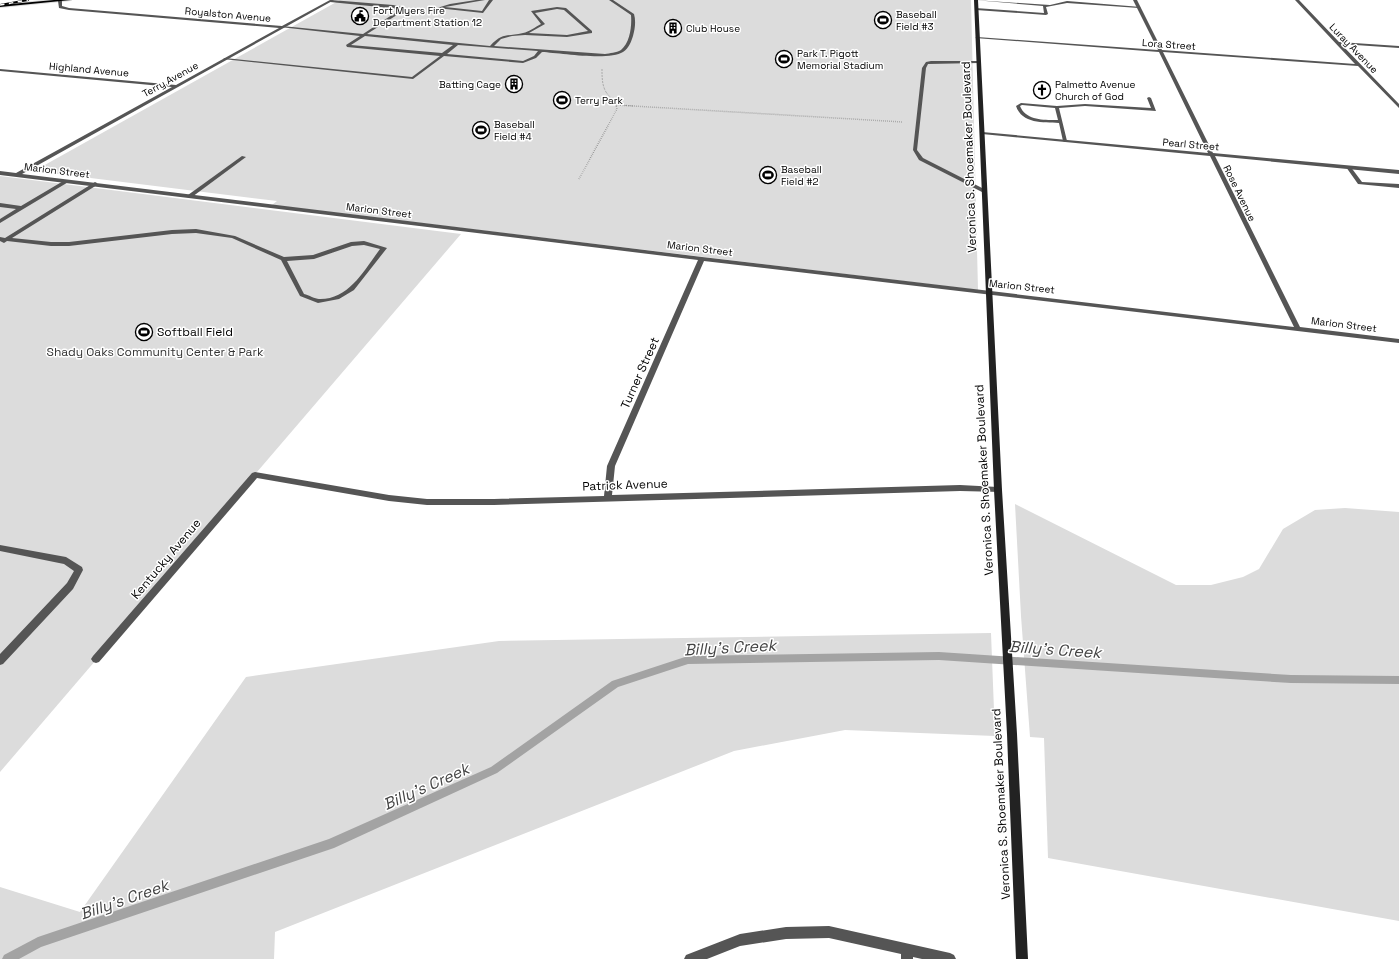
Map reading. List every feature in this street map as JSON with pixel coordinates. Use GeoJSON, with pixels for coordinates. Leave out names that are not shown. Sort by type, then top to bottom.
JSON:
{"type":"FeatureCollection","features":[{"type":"Feature","properties":{"kind":"main road"},"geometry":{"type":"LineString","coordinates":[[1,5],[11,0]]}},
{"type":"Feature","properties":{"kind":"main road"},"geometry":{"type":"LineString","coordinates":[[1,5],[69,0]]}},
{"type":"Feature","properties":{"kind":"street","name":"Royalston Avenue"},"geometry":{"type":"LineString","coordinates":[[62,0],[60,7],[69,9],[282,27]]}},
{"type":"Feature","properties":{"kind":"street"},"geometry":{"type":"LineString","coordinates":[[332,0],[402,8],[402,10],[347,46],[523,62],[535,57],[541,51]]}},
{"type":"Feature","properties":{"kind":"street","name":"Terry Avenue"},"geometry":{"type":"LineString","coordinates":[[17,175],[332,0]]}},
{"type":"Feature","properties":{"kind":"street"},"geometry":{"type":"LineString","coordinates":[[482,0],[439,8],[484,12],[491,0]]}},
{"type":"Feature","properties":{"kind":"street"},"geometry":{"type":"LineString","coordinates":[[282,27],[457,44],[598,55],[615,53],[623,50],[626,46],[634,20],[633,15],[611,0]]}},
{"type":"Feature","properties":{"kind":"street"},"geometry":{"type":"LineString","coordinates":[[976,0],[1044,5],[1067,2],[1139,7]]}},
{"type":"Feature","properties":{"kind":"street","name":"Veronica S. Shoemaker Boulevard"},"geometry":{"type":"LineString","coordinates":[[976,0],[988,293],[1012,734],[1022,959]]}},
{"type":"Feature","properties":{"kind":"street","name":"Rose Avenue"},"geometry":{"type":"LineString","coordinates":[[1135,0],[1298,329]]}},
{"type":"Feature","properties":{"kind":"street","name":"Luray Avenue"},"geometry":{"type":"LineString","coordinates":[[1298,0],[1399,107]]}},
{"type":"Feature","properties":{"kind":"street"},"geometry":{"type":"LineString","coordinates":[[976,9],[1046,14],[1044,5]]}},
{"type":"Feature","properties":{"kind":"street"},"geometry":{"type":"LineString","coordinates":[[491,47],[500,38],[525,34],[567,36],[591,32],[565,9],[557,8],[532,12],[543,24],[525,34]]}},
{"type":"Feature","properties":{"kind":"street","name":"Lora Street"},"geometry":{"type":"LineString","coordinates":[[978,38],[1359,65]]}},
{"type":"Feature","properties":{"kind":"street"},"geometry":{"type":"LineString","coordinates":[[1338,43],[1399,47]]}},
{"type":"Feature","properties":{"kind":"street"},"geometry":{"type":"LineString","coordinates":[[225,59],[413,78],[457,44]]}},
{"type":"Feature","properties":{"kind":"street"},"geometry":{"type":"LineString","coordinates":[[979,62],[927,63],[924,68],[915,150],[921,159],[984,191]]}},
{"type":"Feature","properties":{"kind":"street","name":"Highland Avenue"},"geometry":{"type":"LineString","coordinates":[[0,70],[176,86]]}},
{"type":"Feature","properties":{"kind":"street"},"geometry":{"type":"LineString","coordinates":[[1061,122],[1031,119],[1019,112],[1018,106],[1021,104],[1057,107],[1085,105],[1154,110],[1149,98]]}},
{"type":"Feature","properties":{"kind":"street"},"geometry":{"type":"LineString","coordinates":[[1057,107],[1066,141]]}},
{"type":"Feature","properties":{"kind":"street","name":"Pearl Street"},"geometry":{"type":"LineString","coordinates":[[982,133],[1399,172]]}},
{"type":"Feature","properties":{"kind":"street"},"geometry":{"type":"LineString","coordinates":[[190,196],[244,157]]}},
{"type":"Feature","properties":{"kind":"street"},"geometry":{"type":"LineString","coordinates":[[1348,167],[1360,183],[1399,186]]}},
{"type":"Feature","properties":{"kind":"street","name":"Marion Street"},"geometry":{"type":"LineString","coordinates":[[0,173],[702,259],[1399,341]]}},
{"type":"Feature","properties":{"kind":"street"},"geometry":{"type":"LineString","coordinates":[[0,221],[67,181]]}},
{"type":"Feature","properties":{"kind":"street"},"geometry":{"type":"LineString","coordinates":[[2,241],[95,184]]}},
{"type":"Feature","properties":{"kind":"street"},"geometry":{"type":"LineString","coordinates":[[0,205],[21,208]]}},
{"type":"Feature","properties":{"kind":"street"},"geometry":{"type":"LineString","coordinates":[[2,241],[69,244],[172,232],[196,231],[233,237],[283,259],[314,257],[351,244],[364,243],[384,248],[352,289],[338,298],[318,301],[302,295],[283,259]]}},
{"type":"Feature","properties":{"kind":"street","name":"Turner Street"},"geometry":{"type":"LineString","coordinates":[[608,498],[611,466],[702,259]]}},
{"type":"Feature","properties":{"kind":"street","name":"Patrick Avenue"},"geometry":{"type":"LineString","coordinates":[[255,475],[365,494],[427,502],[494,502],[960,488],[998,490]]}},
{"type":"Feature","properties":{"kind":"street","name":"Kentucky Avenue"},"geometry":{"type":"LineString","coordinates":[[96,659],[255,475]]}},
{"type":"Feature","properties":{"kind":"street"},"geometry":{"type":"LineString","coordinates":[[0,548],[66,561],[79,570],[70,586],[0,661]]}},
{"type":"Feature","properties":{"kind":"street"},"geometry":{"type":"LineString","coordinates":[[690,959],[740,940],[786,933],[830,932],[907,954],[950,959]]}},
{"type":"Feature","properties":{"kind":"path"},"geometry":{"type":"LineString","coordinates":[[579,179],[617,109],[614,100],[606,92],[602,81],[602,66],[598,55]]}},
{"type":"Feature","properties":{"kind":"path"},"geometry":{"type":"LineString","coordinates":[[616,105],[751,112],[918,124]]}},
{"type":"Feature","properties":{"kind":"green space","name":"Terry Park"},"geometry":{"type":"Polygon","coordinates":[[[340,0],[971,0],[978,290],[272,205],[277,201],[34,171],[340,0]]]}},
{"type":"Feature","properties":{"kind":"green space","name":"Shady Oaks Community Center & Park"},"geometry":{"type":"Polygon","coordinates":[[[0,176],[461,234],[0,772],[0,176]]]}},
{"type":"Feature","properties":{"kind":"green space"},"geometry":{"type":"Polygon","coordinates":[[[1015,504],[1176,585],[1211,585],[1243,577],[1259,569],[1283,529],[1315,510],[1345,508],[1399,512],[1399,921],[1048,858],[1044,738],[1030,737],[1021,616],[1015,504]]]}},
{"type":"Feature","properties":{"kind":"green space"},"geometry":{"type":"Polygon","coordinates":[[[991,633],[995,736],[845,730],[734,751],[275,932],[274,959],[0,959],[0,887],[80,912],[246,677],[499,641],[991,633]]]}},
{"type":"Feature","properties":{"kind":"waterway","name":"Billy's Creek"},"geometry":{"type":"LineString","coordinates":[[8,959],[38,942],[330,844],[494,770],[615,684],[688,660],[939,656],[1291,679],[1399,680]]}},
{"type":"Feature","properties":{"kind":"railway"},"geometry":{"type":"LineString","coordinates":[[0,5],[28,0]]}},
{"type":"Feature","properties":{"kind":"place","name":"Fort Myers Fire Department Station 12"},"geometry":{"type":"Point","coordinates":[360,16]}},
{"type":"Feature","properties":{"kind":"place","name":"Baseball Field #3"},"geometry":{"type":"Point","coordinates":[883,20]}},
{"type":"Feature","properties":{"kind":"place","name":"Club House"},"geometry":{"type":"Point","coordinates":[673,28]}},
{"type":"Feature","properties":{"kind":"place","name":"Park T. Pigott Memorial Stadium"},"geometry":{"type":"Point","coordinates":[784,59]}},
{"type":"Feature","properties":{"kind":"place","name":"Batting Cage"},"geometry":{"type":"Point","coordinates":[514,84]}},
{"type":"Feature","properties":{"kind":"place","name":"Palmetto Avenue Church of God"},"geometry":{"type":"Point","coordinates":[1042,90]}},
{"type":"Feature","properties":{"kind":"place","name":"Terry Park"},"geometry":{"type":"Point","coordinates":[562,100]}},
{"type":"Feature","properties":{"kind":"place","name":"Baseball Field #4"},"geometry":{"type":"Point","coordinates":[481,130]}},
{"type":"Feature","properties":{"kind":"place","name":"Baseball Field #2"},"geometry":{"type":"Point","coordinates":[768,175]}},
{"type":"Feature","properties":{"kind":"place","name":"Softball Field"},"geometry":{"type":"Point","coordinates":[144,332]}}]}
